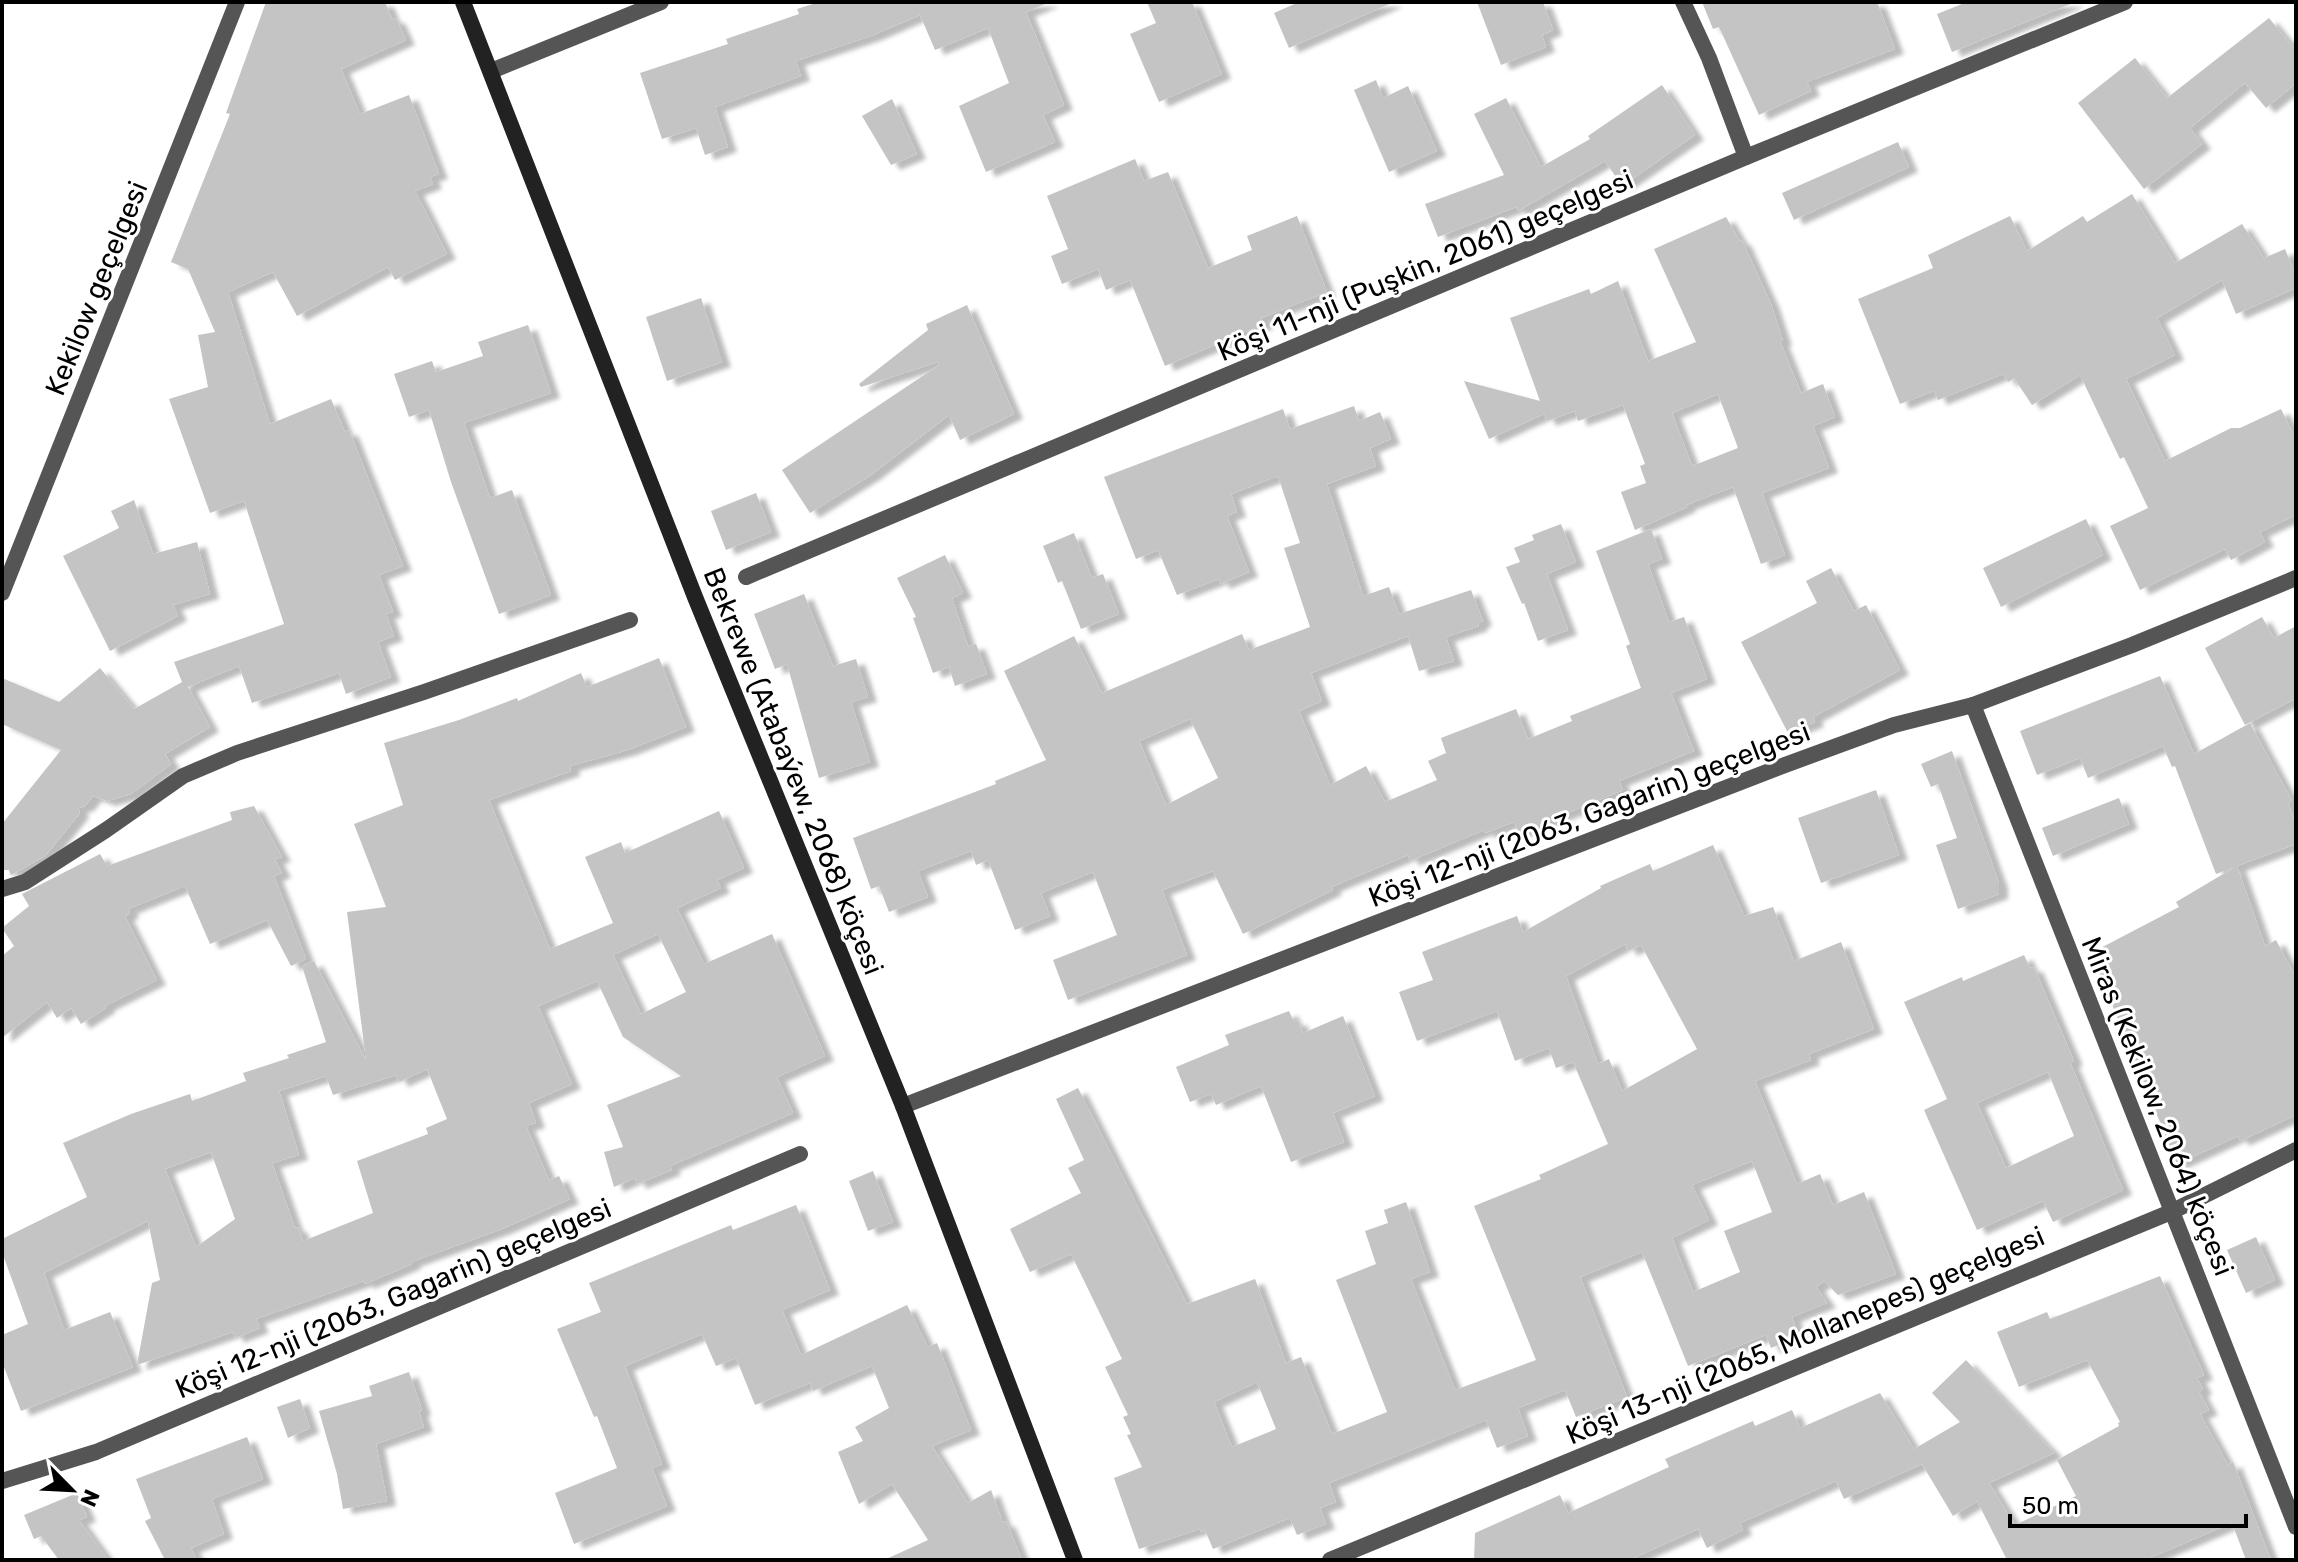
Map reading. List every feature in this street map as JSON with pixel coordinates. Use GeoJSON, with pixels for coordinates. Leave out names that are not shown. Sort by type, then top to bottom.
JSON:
{"type":"FeatureCollection","features":[{"type":"Feature","properties":{"kind":"main road","name":"Bekrewe (Atabaýew, 2068) köçesi"},"geometry":{"type":"LineString","coordinates":[[463,2],[695,597],[903,1106],[1075,1560]]}},
{"type":"Feature","properties":{"kind":"street","name":"Kekilow geçelgesi"},"geometry":{"type":"LineString","coordinates":[[2,593],[237,2]]}},
{"type":"Feature","properties":{"kind":"street"},"geometry":{"type":"LineString","coordinates":[[491,71],[661,2]]}},
{"type":"Feature","properties":{"kind":"street"},"geometry":{"type":"LineString","coordinates":[[1683,2],[1709,58],[1746,157]]}},
{"type":"Feature","properties":{"kind":"street","name":"Köşi 11-nji (Puşkin, 2061) geçelgesi"},"geometry":{"type":"LineString","coordinates":[[746,577],[1746,157],[2125,2]]}},
{"type":"Feature","properties":{"kind":"street","name":"Köşi 12-nji (2063, Gagarin) geçelgesi"},"geometry":{"type":"LineString","coordinates":[[903,1106],[1785,765],[1894,725],[1973,705],[2296,578]]}},
{"type":"Feature","properties":{"kind":"street"},"geometry":{"type":"LineString","coordinates":[[2,889],[25,882],[196,770],[237,753],[630,620]]}},
{"type":"Feature","properties":{"kind":"street","name":"Miras (Kekilow, 2064) köçesi"},"geometry":{"type":"LineString","coordinates":[[1973,705],[2296,1527]]}},
{"type":"Feature","properties":{"kind":"street","name":"Köşi 13-nji (2065, Mollanepes) geçelgesi"},"geometry":{"type":"LineString","coordinates":[[1330,1560],[2171,1212],[2296,1150]]}},
{"type":"Feature","properties":{"kind":"street","name":"Köşi 12-nji (2063, Gagarin) geçelgesi"},"geometry":{"type":"LineString","coordinates":[[2,1481],[96,1452],[800,1154]]}},
{"type":"Feature","properties":{"kind":"building"},"geometry":{"type":"Polygon","coordinates":[[[266,2],[385,2],[406,40],[341,69],[360,114],[409,95],[439,174],[430,177],[433,184],[415,191],[447,254],[395,280],[388,267],[297,316],[273,272],[228,292],[270,424],[331,399],[345,432],[349,430],[403,566],[379,575],[393,612],[386,614],[394,636],[378,642],[391,677],[346,694],[339,673],[252,703],[239,666],[188,687],[210,727],[165,754],[171,764],[131,794],[107,801],[93,796],[85,806],[78,808],[80,813],[45,856],[11,875],[9,870],[2,870],[2,824],[61,750],[2,724],[2,678],[59,702],[100,668],[134,709],[182,682],[174,662],[284,624],[244,501],[210,513],[169,399],[208,387],[198,335],[215,332],[188,269],[171,262],[230,114],[226,113],[266,2]]]}},
{"type":"Feature","properties":{"kind":"building"},"geometry":{"type":"Polygon","coordinates":[[[819,2],[1050,2],[1026,12],[1064,105],[1043,115],[1055,142],[986,172],[959,106],[1009,83],[988,28],[935,50],[920,15],[871,36],[796,61],[801,76],[715,107],[728,147],[705,155],[696,128],[662,139],[640,73],[728,44],[726,39],[799,14],[797,9],[819,2]]]}},
{"type":"Feature","properties":{"kind":"building"},"geometry":{"type":"Polygon","coordinates":[[[1147,2],[1192,2],[1222,74],[1159,102],[1130,34],[1156,23],[1147,2]]]}},
{"type":"Feature","properties":{"kind":"building"},"geometry":{"type":"Polygon","coordinates":[[[1299,2],[1394,2],[1289,48],[1274,13],[1299,2]]]}},
{"type":"Feature","properties":{"kind":"building"},"geometry":{"type":"Polygon","coordinates":[[[1477,2],[1543,2],[1553,30],[1542,35],[1546,47],[1501,65],[1477,2]]]}},
{"type":"Feature","properties":{"kind":"building"},"geometry":{"type":"Polygon","coordinates":[[[1702,2],[1877,2],[1895,49],[1807,82],[1811,91],[1759,115],[1719,27],[1713,29],[1702,2]]]}},
{"type":"Feature","properties":{"kind":"building"},"geometry":{"type":"Polygon","coordinates":[[[1967,2],[2073,3],[1952,52],[1937,14],[1967,2]]]}},
{"type":"Feature","properties":{"kind":"building"},"geometry":{"type":"Polygon","coordinates":[[[2269,18],[2296,51],[2296,83],[2266,108],[2245,83],[2190,128],[2202,144],[2144,189],[2078,103],[2135,58],[2167,98],[2269,18]]]}},
{"type":"Feature","properties":{"kind":"building"},"geometry":{"type":"Polygon","coordinates":[[[1376,80],[1383,98],[1408,86],[1437,151],[1389,172],[1354,90],[1376,80]]]}},
{"type":"Feature","properties":{"kind":"building"},"geometry":{"type":"Polygon","coordinates":[[[1662,85],[1695,135],[1622,186],[1605,161],[1518,211],[1516,207],[1438,237],[1425,204],[1504,175],[1474,114],[1506,98],[1541,167],[1590,139],[1588,136],[1662,85]]]}},
{"type":"Feature","properties":{"kind":"building"},"geometry":{"type":"Polygon","coordinates":[[[892,99],[917,154],[891,165],[862,116],[892,99]]]}},
{"type":"Feature","properties":{"kind":"building"},"geometry":{"type":"Polygon","coordinates":[[[1898,142],[1909,167],[1794,220],[1782,193],[1898,142]]]}},
{"type":"Feature","properties":{"kind":"building"},"geometry":{"type":"Polygon","coordinates":[[[1135,159],[1144,181],[1168,172],[1208,268],[1252,250],[1247,236],[1297,216],[1327,292],[1261,318],[1264,324],[1165,366],[1130,280],[1106,290],[1098,269],[1062,284],[1051,256],[1068,249],[1047,196],[1135,159]]]}},
{"type":"Feature","properties":{"kind":"building"},"geometry":{"type":"Polygon","coordinates":[[[2132,194],[2175,263],[2242,224],[2264,258],[2285,249],[2296,276],[2296,288],[2236,314],[2222,280],[2157,318],[2175,355],[2126,379],[2165,461],[2231,428],[2240,428],[2281,409],[2296,440],[2296,515],[2260,532],[2265,542],[2231,560],[2225,549],[2140,590],[2110,526],[2148,508],[2124,457],[2120,459],[2080,375],[2032,405],[2014,378],[2008,382],[2003,374],[1938,400],[1934,391],[1900,404],[1858,299],[1933,268],[1928,255],[2010,216],[2027,251],[2083,216],[2087,222],[2132,194]]]}},
{"type":"Feature","properties":{"kind":"building"},"geometry":{"type":"Polygon","coordinates":[[[1726,217],[1742,240],[1771,304],[1783,341],[1780,341],[1801,393],[1823,384],[1835,417],[1813,426],[1829,468],[1762,493],[1785,555],[1761,564],[1733,487],[1686,505],[1635,530],[1621,492],[1646,483],[1640,466],[1645,464],[1623,405],[1578,421],[1575,411],[1547,421],[1544,414],[1489,439],[1464,381],[1540,401],[1510,318],[1589,289],[1591,294],[1618,281],[1648,361],[1696,342],[1654,249],[1726,217]],[[1718,394],[1672,413],[1692,466],[1738,448],[1718,394]]]}},
{"type":"Feature","properties":{"kind":"building"},"geometry":{"type":"Polygon","coordinates":[[[701,298],[722,362],[667,381],[646,317],[701,298]]]}},
{"type":"Feature","properties":{"kind":"building"},"geometry":{"type":"Polygon","coordinates":[[[967,305],[1014,414],[960,440],[949,415],[871,475],[810,513],[782,470],[939,365],[938,362],[861,387],[859,384],[928,330],[926,324],[967,305]]]}},
{"type":"Feature","properties":{"kind":"building"},"geometry":{"type":"Polygon","coordinates":[[[528,325],[551,393],[464,423],[490,498],[512,490],[551,595],[499,614],[451,482],[429,410],[409,417],[394,374],[432,361],[436,372],[483,356],[478,342],[528,325]]]}},
{"type":"Feature","properties":{"kind":"building"},"geometry":{"type":"Polygon","coordinates":[[[1354,406],[1359,421],[1380,412],[1391,439],[1370,448],[1376,466],[1327,484],[1363,596],[1389,587],[1399,614],[1471,590],[1483,621],[1478,623],[1479,626],[1446,637],[1454,661],[1419,671],[1408,636],[1311,673],[1322,701],[1299,711],[1330,785],[1366,766],[1385,802],[1437,780],[1428,761],[1446,753],[1441,738],[1516,709],[1528,739],[1572,721],[1570,716],[1641,688],[1626,646],[1630,644],[1596,551],[1651,529],[1662,559],[1648,564],[1669,622],[1684,617],[1707,679],[1671,693],[1694,751],[1619,781],[1623,790],[1519,833],[1514,822],[1485,833],[1484,830],[1410,861],[1408,855],[1331,887],[1333,890],[1243,934],[1213,871],[1162,890],[1187,955],[1068,1000],[1053,960],[1117,935],[1093,872],[1041,893],[1050,916],[1015,930],[988,860],[976,865],[971,851],[918,871],[928,897],[889,912],[879,886],[871,889],[853,838],[996,784],[995,781],[1046,760],[1004,671],[1074,636],[1102,693],[1242,634],[1249,650],[1310,627],[1284,548],[1300,543],[1278,476],[1231,494],[1237,512],[1227,516],[1249,572],[1221,584],[1219,579],[1177,595],[1158,550],[1136,559],[1104,477],[1283,409],[1290,429],[1354,406]],[[1190,719],[1139,741],[1166,805],[1218,778],[1190,719]]]}},
{"type":"Feature","properties":{"kind":"building"},"geometry":{"type":"Polygon","coordinates":[[[756,493],[771,532],[726,550],[711,511],[756,493]]]}},
{"type":"Feature","properties":{"kind":"building"},"geometry":{"type":"Polygon","coordinates":[[[134,500],[153,554],[197,542],[210,594],[173,605],[178,616],[110,651],[63,556],[119,528],[111,511],[134,500]]]}},
{"type":"Feature","properties":{"kind":"building"},"geometry":{"type":"Polygon","coordinates":[[[2086,519],[2103,555],[2001,607],[1983,568],[2086,519]]]}},
{"type":"Feature","properties":{"kind":"building"},"geometry":{"type":"Polygon","coordinates":[[[1561,524],[1576,562],[1547,574],[1568,630],[1538,641],[1506,567],[1520,562],[1514,548],[1534,540],[1532,535],[1561,524]]]}},
{"type":"Feature","properties":{"kind":"building"},"geometry":{"type":"Polygon","coordinates":[[[1074,533],[1092,578],[1103,574],[1119,614],[1081,629],[1062,581],[1058,583],[1043,546],[1074,533]]]}},
{"type":"Feature","properties":{"kind":"building"},"geometry":{"type":"Polygon","coordinates":[[[945,555],[963,593],[952,598],[968,646],[976,644],[987,674],[955,686],[949,667],[933,673],[913,618],[916,617],[897,578],[945,555]]]}},
{"type":"Feature","properties":{"kind":"building"},"geometry":{"type":"Polygon","coordinates":[[[1831,568],[1854,611],[1866,605],[1900,670],[1813,717],[1815,722],[1788,733],[1741,642],[1817,603],[1806,581],[1831,568]]]}},
{"type":"Feature","properties":{"kind":"building"},"geometry":{"type":"Polygon","coordinates":[[[804,594],[833,666],[856,659],[868,697],[851,702],[870,762],[819,778],[787,664],[775,669],[754,614],[804,594]]]}},
{"type":"Feature","properties":{"kind":"building"},"geometry":{"type":"Polygon","coordinates":[[[2262,617],[2274,638],[2296,626],[2296,698],[2245,725],[2205,648],[2262,617]]]}},
{"type":"Feature","properties":{"kind":"building"},"geometry":{"type":"Polygon","coordinates":[[[659,658],[686,727],[628,750],[570,766],[571,771],[489,800],[550,949],[613,923],[585,857],[621,842],[625,853],[719,811],[744,868],[717,880],[721,888],[677,908],[704,964],[772,934],[825,1056],[777,1077],[793,1113],[670,1166],[672,1170],[637,1184],[635,1178],[614,1187],[604,1152],[623,1147],[607,1105],[681,1076],[623,1037],[597,981],[538,1006],[572,1084],[529,1103],[536,1123],[526,1126],[549,1180],[559,1176],[570,1199],[502,1229],[411,1262],[365,1284],[364,1281],[256,1319],[260,1328],[235,1338],[233,1332],[137,1365],[152,1283],[160,1280],[148,1221],[44,1273],[64,1330],[110,1312],[133,1367],[21,1411],[2,1362],[2,1335],[28,1324],[2,1252],[2,1239],[87,1197],[63,1143],[131,1114],[190,1094],[192,1101],[246,1081],[243,1073],[326,1042],[302,966],[314,961],[366,1060],[347,912],[386,907],[354,824],[403,805],[384,743],[517,698],[518,701],[581,673],[587,687],[659,658]],[[658,934],[613,955],[641,1014],[686,992],[658,934]],[[427,1069],[399,1082],[396,1075],[333,1095],[326,1076],[279,1091],[299,1155],[272,1163],[295,1228],[298,1227],[303,1241],[373,1213],[357,1161],[428,1134],[426,1128],[447,1119],[427,1069]],[[211,1152],[165,1169],[196,1247],[235,1219],[211,1152]]]}},
{"type":"Feature","properties":{"kind":"building"},"geometry":{"type":"Polygon","coordinates":[[[2160,676],[2194,754],[2250,723],[2292,801],[2288,803],[2296,824],[2296,844],[2237,866],[2265,946],[2276,940],[2296,978],[2296,1115],[2240,1141],[2238,1136],[2177,1164],[2091,953],[2179,907],[2176,902],[2235,867],[2216,874],[2175,766],[2172,767],[2163,746],[2088,778],[2080,758],[2037,775],[2020,731],[2160,676]]]}},
{"type":"Feature","properties":{"kind":"building"},"geometry":{"type":"Polygon","coordinates":[[[1952,751],[1999,883],[1999,894],[1958,909],[1936,845],[1957,838],[1938,784],[1931,787],[1921,764],[1952,751]]]}},
{"type":"Feature","properties":{"kind":"building"},"geometry":{"type":"Polygon","coordinates":[[[1876,790],[1899,855],[1821,883],[1798,818],[1876,790]]]}},
{"type":"Feature","properties":{"kind":"building"},"geometry":{"type":"Polygon","coordinates":[[[2119,798],[2129,824],[2053,856],[2042,828],[2119,798]]]}},
{"type":"Feature","properties":{"kind":"building"},"geometry":{"type":"Polygon","coordinates":[[[254,806],[282,857],[275,859],[282,873],[274,876],[306,959],[291,966],[267,920],[210,944],[185,886],[128,909],[130,913],[125,916],[157,980],[105,1006],[81,1024],[71,1008],[57,1018],[47,1002],[2,1038],[2,956],[14,946],[2,928],[29,906],[22,894],[100,854],[107,866],[232,820],[230,812],[254,806]]]}},
{"type":"Feature","properties":{"kind":"building"},"geometry":{"type":"Polygon","coordinates":[[[1713,845],[1744,916],[1773,907],[1794,961],[1841,942],[1874,1029],[1809,1054],[1811,1060],[1755,1081],[1797,1184],[1820,1174],[1833,1205],[1864,1192],[1896,1274],[1838,1295],[1824,1281],[1816,1287],[1827,1303],[1792,1317],[1799,1337],[1771,1348],[1766,1335],[1688,1366],[1642,1252],[1580,1277],[1627,1397],[1576,1417],[1565,1390],[1518,1408],[1528,1436],[1497,1448],[1486,1420],[1329,1483],[1336,1502],[1320,1508],[1326,1524],[1297,1535],[1290,1518],[1213,1549],[1205,1530],[1201,1532],[1200,1529],[1139,1549],[1114,1478],[1142,1467],[1127,1435],[1131,1434],[1123,1417],[1128,1415],[1105,1367],[1122,1359],[1071,1254],[1030,1272],[1010,1229],[1081,1193],[1068,1168],[1084,1160],[1056,1099],[1078,1088],[1187,1304],[1255,1279],[1286,1363],[1301,1357],[1332,1434],[1387,1412],[1336,1280],[1376,1264],[1365,1231],[1388,1223],[1384,1210],[1406,1202],[1430,1272],[1411,1279],[1455,1390],[1536,1360],[1474,1206],[1541,1179],[1539,1175],[1608,1144],[1573,1062],[1556,1068],[1549,1048],[1515,1061],[1497,1011],[1417,1041],[1399,992],[1433,980],[1422,952],[1517,916],[1523,932],[1600,886],[1650,864],[1653,871],[1713,845]],[[1625,944],[1566,976],[1598,1064],[1609,1059],[1622,1091],[1697,1049],[1641,945],[1628,951],[1625,944]],[[1752,1161],[1692,1185],[1709,1220],[1672,1238],[1693,1292],[1740,1272],[1724,1231],[1772,1212],[1752,1161]],[[1257,1382],[1214,1402],[1232,1447],[1276,1429],[1257,1382]]]}},
{"type":"Feature","properties":{"kind":"building"},"geometry":{"type":"Polygon","coordinates":[[[2024,955],[2030,968],[2034,967],[2123,1190],[2053,1222],[2043,1201],[1977,1230],[1924,1110],[1947,1099],[1904,1002],[1962,977],[1963,981],[2024,955]],[[2048,1072],[1977,1103],[2006,1168],[2074,1136],[2048,1072]]]}},
{"type":"Feature","properties":{"kind":"building"},"geometry":{"type":"Polygon","coordinates":[[[1289,1011],[1294,1022],[1298,1020],[1303,1033],[1343,1016],[1375,1096],[1333,1113],[1344,1142],[1291,1162],[1261,1086],[1216,1105],[1211,1094],[1190,1102],[1176,1067],[1229,1045],[1225,1035],[1289,1011]]]}},
{"type":"Feature","properties":{"kind":"building"},"geometry":{"type":"Polygon","coordinates":[[[873,1171],[893,1222],[868,1231],[849,1181],[873,1171]]]}},
{"type":"Feature","properties":{"kind":"building"},"geometry":{"type":"Polygon","coordinates":[[[796,1205],[830,1290],[782,1310],[801,1355],[907,1305],[928,1347],[937,1343],[971,1430],[932,1446],[968,1503],[991,1490],[1022,1560],[884,1560],[928,1540],[892,1484],[859,1504],[838,1452],[863,1441],[855,1427],[889,1408],[872,1366],[813,1391],[810,1383],[755,1405],[736,1358],[716,1366],[702,1334],[625,1366],[662,1464],[652,1468],[667,1506],[574,1544],[555,1493],[617,1468],[557,1329],[601,1312],[589,1283],[731,1225],[733,1230],[796,1205]]]}},
{"type":"Feature","properties":{"kind":"building"},"geometry":{"type":"Polygon","coordinates":[[[2256,1237],[2275,1280],[2246,1293],[2227,1250],[2256,1237]]]}},
{"type":"Feature","properties":{"kind":"building"},"geometry":{"type":"Polygon","coordinates":[[[2160,1276],[2204,1375],[2197,1378],[2203,1389],[2199,1392],[2209,1410],[2200,1414],[2228,1465],[2233,1462],[2271,1560],[2246,1560],[2232,1523],[2145,1560],[2007,1560],[1977,1501],[1953,1516],[1922,1464],[1844,1499],[1836,1481],[1740,1523],[1743,1530],[1707,1548],[1698,1529],[1629,1560],[1474,1560],[1475,1533],[1560,1495],[1568,1513],[1669,1467],[1665,1459],[1753,1421],[1755,1426],[1792,1410],[1800,1428],[1880,1393],[1914,1449],[1960,1422],[1932,1393],[1966,1360],[2054,1453],[1989,1483],[2015,1525],[2076,1496],[2057,1460],[2119,1426],[2120,1422],[2087,1360],[2019,1387],[1997,1332],[2047,1312],[2050,1319],[2160,1276]]]}},
{"type":"Feature","properties":{"kind":"building"},"geometry":{"type":"Polygon","coordinates":[[[409,1372],[422,1410],[419,1412],[424,1427],[376,1444],[387,1501],[343,1509],[337,1474],[319,1411],[372,1396],[369,1386],[409,1372]]]}},
{"type":"Feature","properties":{"kind":"building"},"geometry":{"type":"Polygon","coordinates":[[[300,1399],[310,1428],[288,1438],[277,1407],[300,1399]]]}},
{"type":"Feature","properties":{"kind":"building"},"geometry":{"type":"Polygon","coordinates":[[[247,1437],[263,1479],[212,1499],[224,1534],[191,1548],[197,1560],[165,1560],[145,1521],[151,1518],[136,1479],[247,1437]]]}},
{"type":"Feature","properties":{"kind":"building"},"geometry":{"type":"Polygon","coordinates":[[[77,1493],[87,1517],[79,1520],[108,1560],[59,1560],[41,1536],[34,1539],[24,1515],[77,1493]]]}}]}
